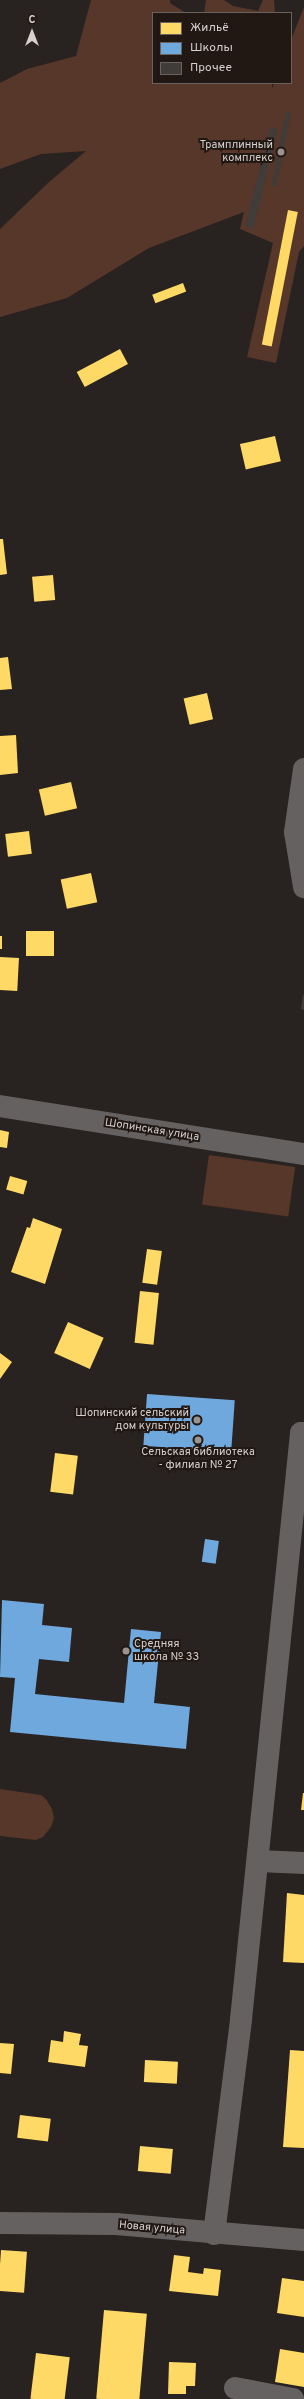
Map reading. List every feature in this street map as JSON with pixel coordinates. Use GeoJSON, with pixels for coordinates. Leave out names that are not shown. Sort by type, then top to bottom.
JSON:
{"type":"FeatureCollection","features":[{"type":"Feature","properties":{"kind":"street"},"geometry":{"type":"LineString","coordinates":[[304,769],[295,832],[304,887]]}},
{"type":"Feature","properties":{"kind":"street","name":"Шопинская улица"},"geometry":{"type":"LineString","coordinates":[[0,1106],[304,1154]]}},
{"type":"Feature","properties":{"kind":"street"},"geometry":{"type":"LineString","coordinates":[[214,2234],[241,2019],[302,1433]]}},
{"type":"Feature","properties":{"kind":"street"},"geometry":{"type":"LineString","coordinates":[[258,1861],[304,1864]]}},
{"type":"Feature","properties":{"kind":"street","name":"Новая улица"},"geometry":{"type":"LineString","coordinates":[[0,2223],[116,2224],[214,2234],[304,2240]]}},
{"type":"Feature","properties":{"kind":"street"},"geometry":{"type":"LineString","coordinates":[[235,2388],[293,2399]]}},
{"type":"Feature","properties":{"kind":"shaded area"},"geometry":{"type":"Polygon","coordinates":[[[91,0],[170,0],[170,3],[184,12],[152,12],[152,84],[272,84],[272,89],[274,84],[292,84],[292,37],[304,7],[304,246],[299,252],[276,363],[247,357],[273,243],[240,229],[244,212],[149,248],[67,298],[0,317],[0,229],[49,182],[86,151],[41,154],[0,169],[0,83],[27,69],[76,56],[91,0]]]}},
{"type":"Feature","properties":{"kind":"shaded area"},"geometry":{"type":"Polygon","coordinates":[[[206,0],[224,0],[233,6],[258,11],[263,0],[274,0],[275,12],[204,12],[206,0]]]}},
{"type":"Feature","properties":{"kind":"shaded area"},"geometry":{"type":"Polygon","coordinates":[[[209,1155],[295,1167],[288,1217],[202,1205],[209,1155]]]}},
{"type":"Feature","properties":{"kind":"shaded area"},"geometry":{"type":"Polygon","coordinates":[[[0,1789],[41,1795],[46,1799],[52,1809],[54,1818],[51,1827],[43,1837],[36,1840],[0,1836],[0,1789]]]}},
{"type":"Feature","properties":{"kind":"building: Жильё"},"geometry":{"type":"Polygon","coordinates":[[[288,210],[298,212],[272,346],[262,344],[288,210]]]}},
{"type":"Feature","properties":{"kind":"building: Жильё"},"geometry":{"type":"Polygon","coordinates":[[[183,283],[186,291],[155,303],[152,295],[183,283]]]}},
{"type":"Feature","properties":{"kind":"building: Жильё"},"geometry":{"type":"Polygon","coordinates":[[[120,349],[128,364],[85,387],[77,372],[120,349]]]}},
{"type":"Feature","properties":{"kind":"building: Жильё"},"geometry":{"type":"Polygon","coordinates":[[[275,436],[281,461],[246,469],[240,444],[275,436]]]}},
{"type":"Feature","properties":{"kind":"building: Жильё"},"geometry":{"type":"Polygon","coordinates":[[[0,539],[3,539],[7,574],[0,575],[0,539]]]}},
{"type":"Feature","properties":{"kind":"building: Жильё"},"geometry":{"type":"Polygon","coordinates":[[[53,575],[55,600],[34,602],[32,577],[53,575]]]}},
{"type":"Feature","properties":{"kind":"building: Жильё"},"geometry":{"type":"Polygon","coordinates":[[[8,657],[12,689],[0,690],[0,658],[8,657]]]}},
{"type":"Feature","properties":{"kind":"building: Жильё"},"geometry":{"type":"Polygon","coordinates":[[[207,693],[213,719],[190,725],[184,698],[207,693]]]}},
{"type":"Feature","properties":{"kind":"building: Жильё"},"geometry":{"type":"Polygon","coordinates":[[[16,735],[18,773],[0,775],[0,736],[16,735]]]}},
{"type":"Feature","properties":{"kind":"building: Жильё"},"geometry":{"type":"Polygon","coordinates":[[[71,782],[77,808],[45,816],[39,789],[71,782]]]}},
{"type":"Feature","properties":{"kind":"building: Жильё"},"geometry":{"type":"Polygon","coordinates":[[[29,831],[32,854],[8,857],[5,834],[29,831]]]}},
{"type":"Feature","properties":{"kind":"building: Жильё"},"geometry":{"type":"Polygon","coordinates":[[[91,873],[97,902],[67,909],[61,879],[91,873]]]}},
{"type":"Feature","properties":{"kind":"building: Жильё"},"geometry":{"type":"Polygon","coordinates":[[[26,931],[54,931],[54,956],[26,956],[26,931]]]}},
{"type":"Feature","properties":{"kind":"building: Жильё"},"geometry":{"type":"Polygon","coordinates":[[[0,936],[2,936],[2,949],[0,949],[0,936]]]}},
{"type":"Feature","properties":{"kind":"building: Жильё"},"geometry":{"type":"Polygon","coordinates":[[[0,957],[19,958],[17,991],[0,990],[0,957]]]}},
{"type":"Feature","properties":{"kind":"building: Жильё"},"geometry":{"type":"Polygon","coordinates":[[[0,1130],[9,1132],[7,1148],[0,1147],[0,1130]]]}},
{"type":"Feature","properties":{"kind":"building: Жильё"},"geometry":{"type":"Polygon","coordinates":[[[10,1176],[27,1181],[23,1194],[6,1189],[10,1176]]]}},
{"type":"Feature","properties":{"kind":"building: Жильё"},"geometry":{"type":"Polygon","coordinates":[[[33,1218],[62,1229],[45,1284],[11,1272],[27,1227],[30,1228],[33,1218]]]}},
{"type":"Feature","properties":{"kind":"building: Жильё"},"geometry":{"type":"Polygon","coordinates":[[[147,1249],[162,1251],[157,1285],[142,1283],[147,1249]]]}},
{"type":"Feature","properties":{"kind":"building: Жильё"},"geometry":{"type":"Polygon","coordinates":[[[140,1291],[159,1293],[153,1345],[135,1343],[140,1291]]]}},
{"type":"Feature","properties":{"kind":"building: Жильё"},"geometry":{"type":"Polygon","coordinates":[[[68,1322],[104,1338],[90,1369],[54,1353],[68,1322]]]}},
{"type":"Feature","properties":{"kind":"building: Жильё"},"geometry":{"type":"Polygon","coordinates":[[[0,1353],[12,1362],[0,1379],[0,1353]]]}},
{"type":"Feature","properties":{"kind":"building: Жильё"},"geometry":{"type":"Polygon","coordinates":[[[55,1453],[78,1456],[73,1495],[50,1492],[55,1453]]]}},
{"type":"Feature","properties":{"kind":"building: Жильё"},"geometry":{"type":"Polygon","coordinates":[[[303,1793],[304,1810],[301,1810],[303,1793]]]}},
{"type":"Feature","properties":{"kind":"building: Жильё"},"geometry":{"type":"Polygon","coordinates":[[[287,1893],[304,1895],[304,1963],[283,1962],[287,1893]]]}},
{"type":"Feature","properties":{"kind":"building: Жильё"},"geometry":{"type":"Polygon","coordinates":[[[64,2031],[81,2034],[79,2045],[88,2046],[85,2067],[48,2062],[51,2040],[63,2042],[64,2031]]]}},
{"type":"Feature","properties":{"kind":"building: Жильё"},"geometry":{"type":"Polygon","coordinates":[[[0,2043],[14,2044],[11,2074],[0,2073],[0,2043]]]}},
{"type":"Feature","properties":{"kind":"building: Жильё"},"geometry":{"type":"Polygon","coordinates":[[[290,2050],[304,2051],[304,2148],[283,2147],[290,2050]]]}},
{"type":"Feature","properties":{"kind":"building: Жильё"},"geometry":{"type":"Polygon","coordinates":[[[145,2060],[178,2062],[177,2084],[144,2082],[145,2060]]]}},
{"type":"Feature","properties":{"kind":"building: Жильё"},"geometry":{"type":"Polygon","coordinates":[[[20,2115],[51,2119],[48,2142],[17,2138],[20,2115]]]}},
{"type":"Feature","properties":{"kind":"building: Жильё"},"geometry":{"type":"Polygon","coordinates":[[[140,2146],[173,2149],[171,2174],[138,2171],[140,2146]]]}},
{"type":"Feature","properties":{"kind":"building: Жильё"},"geometry":{"type":"Polygon","coordinates":[[[1,2250],[27,2252],[24,2293],[0,2291],[1,2250]]]}},
{"type":"Feature","properties":{"kind":"building: Жильё"},"geometry":{"type":"Polygon","coordinates":[[[174,2255],[190,2257],[188,2272],[203,2274],[204,2268],[221,2270],[218,2296],[169,2291],[174,2255]]]}},
{"type":"Feature","properties":{"kind":"building: Жильё"},"geometry":{"type":"Polygon","coordinates":[[[282,2278],[304,2281],[304,2317],[277,2313],[282,2278]]]}},
{"type":"Feature","properties":{"kind":"building: Жильё"},"geometry":{"type":"Polygon","coordinates":[[[104,2310],[147,2314],[139,2399],[96,2399],[104,2310]]]}},
{"type":"Feature","properties":{"kind":"building: Жильё"},"geometry":{"type":"Polygon","coordinates":[[[280,2349],[304,2353],[304,2387],[275,2382],[280,2349]]]}},
{"type":"Feature","properties":{"kind":"building: Жильё"},"geometry":{"type":"Polygon","coordinates":[[[36,2353],[70,2357],[65,2399],[30,2399],[36,2353]]]}},
{"type":"Feature","properties":{"kind":"building: Жильё"},"geometry":{"type":"Polygon","coordinates":[[[169,2362],[196,2363],[195,2386],[186,2386],[186,2394],[168,2394],[169,2362]]]}},
{"type":"Feature","properties":{"kind":"building: Школы"},"geometry":{"type":"Polygon","coordinates":[[[147,1394],[235,1400],[231,1452],[143,1446],[147,1394]]]}},
{"type":"Feature","properties":{"kind":"building: Школы"},"geometry":{"type":"Polygon","coordinates":[[[205,1539],[219,1541],[216,1564],[202,1562],[205,1539]]]}},
{"type":"Feature","properties":{"kind":"building: Школы"},"geometry":{"type":"Polygon","coordinates":[[[2,1600],[44,1604],[42,1625],[72,1628],[69,1662],[39,1659],[35,1694],[124,1703],[131,1629],[161,1632],[154,1703],[190,1707],[186,1749],[10,1732],[15,1678],[0,1677],[2,1600]]]}},
{"type":"Feature","properties":{"kind":"building: Прочее"},"geometry":{"type":"Polygon","coordinates":[[[286,111],[291,112],[276,187],[271,186],[286,111]]]}},
{"type":"Feature","properties":{"kind":"building: Прочее"},"geometry":{"type":"Polygon","coordinates":[[[270,127],[278,129],[253,228],[245,226],[270,127]]]}},
{"type":"Feature","properties":{"kind":"building: Прочее"},"geometry":{"type":"Polygon","coordinates":[[[304,995],[304,1010],[301,1009],[304,995]]]}},
{"type":"Feature","properties":{"kind":"place","name":"Трамплинный комплекс"},"geometry":{"type":"Point","coordinates":[281,152]}},
{"type":"Feature","properties":{"kind":"place","name":"Шопинский сельский дом культуры"},"geometry":{"type":"Point","coordinates":[197,1420]}},
{"type":"Feature","properties":{"kind":"place","name":"Сельская библиотека - филиал № 27"},"geometry":{"type":"Point","coordinates":[198,1440]}},
{"type":"Feature","properties":{"kind":"place","name":"Средняя школа № 33"},"geometry":{"type":"Point","coordinates":[126,1651]}}]}
